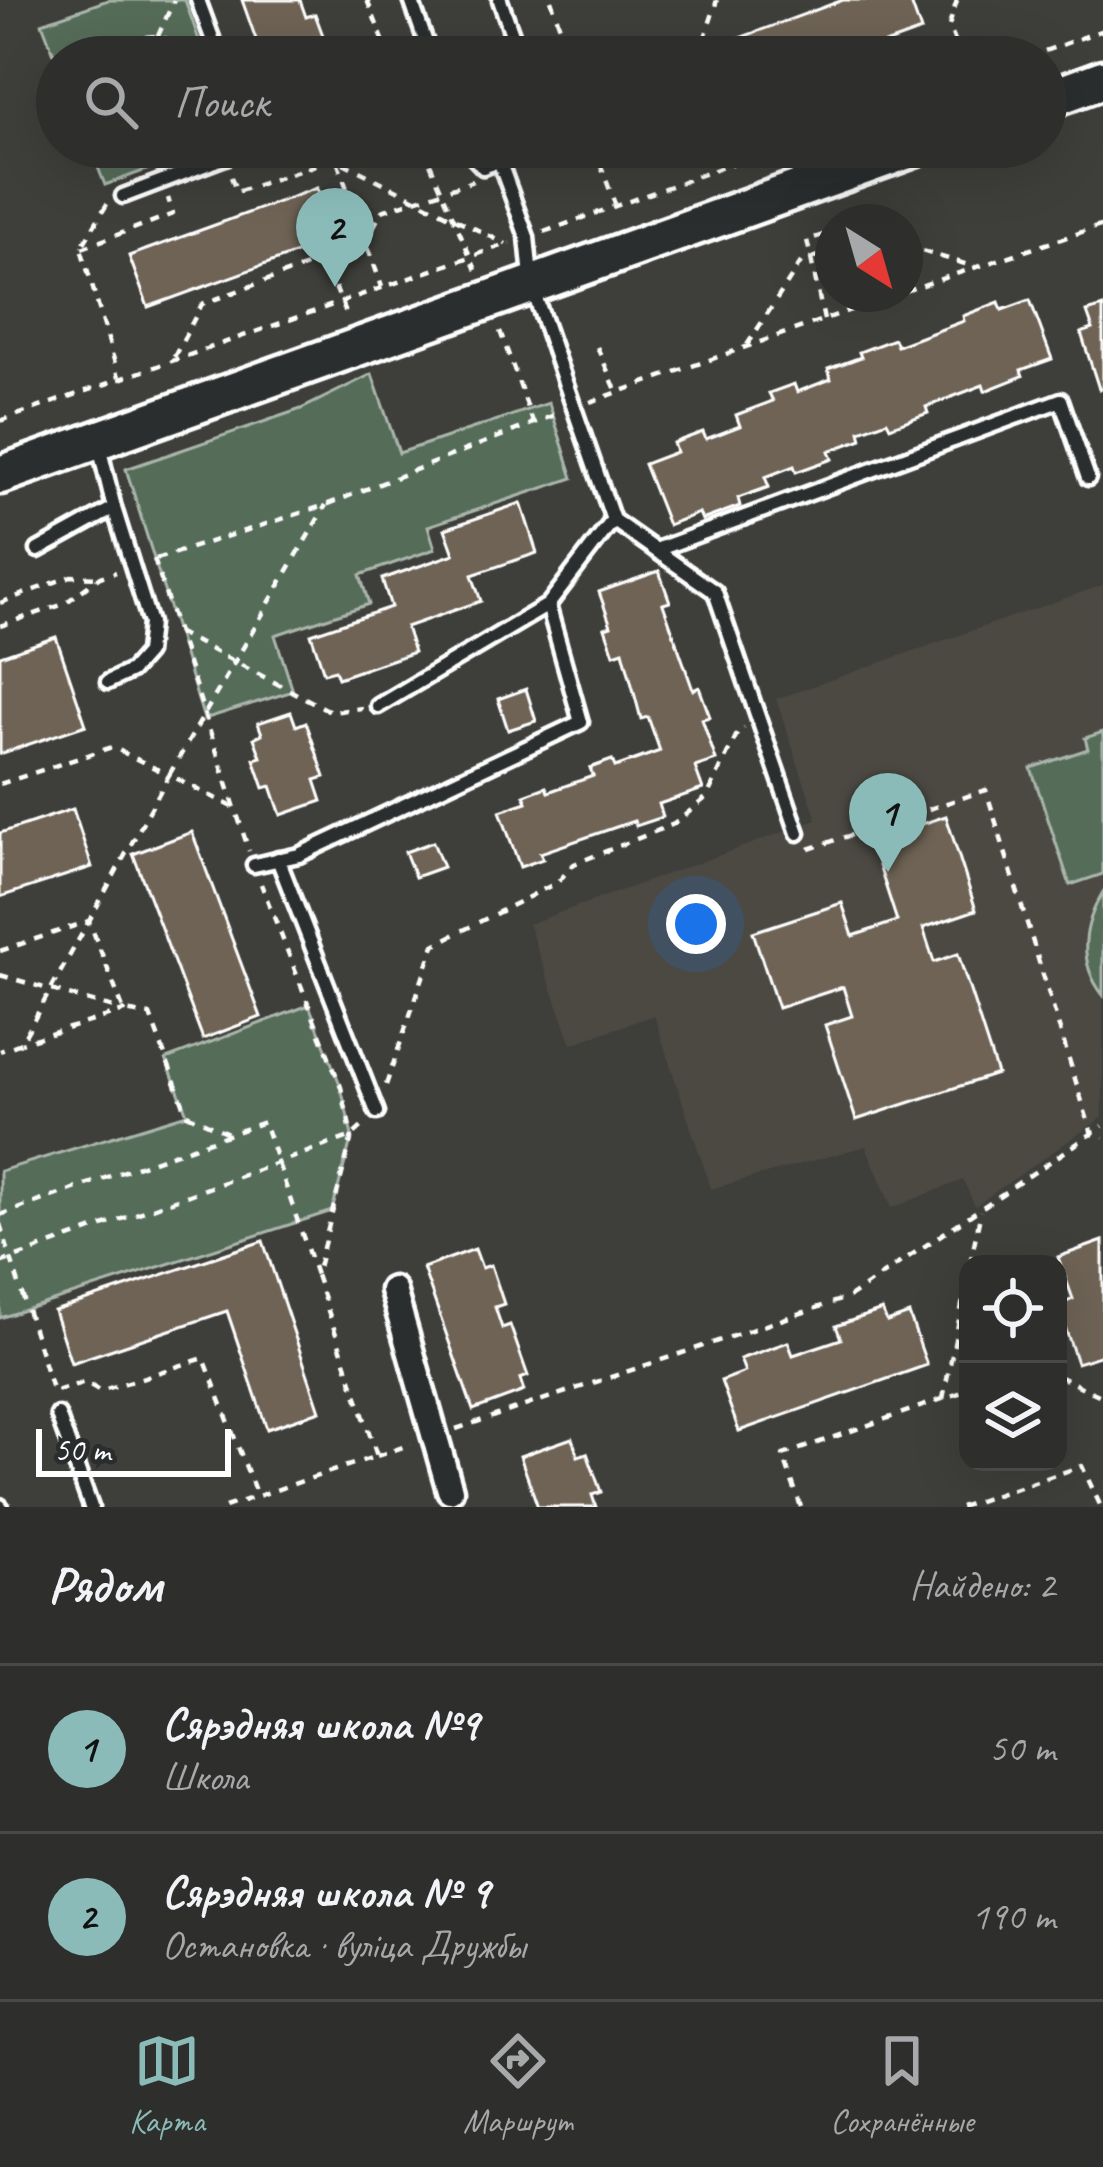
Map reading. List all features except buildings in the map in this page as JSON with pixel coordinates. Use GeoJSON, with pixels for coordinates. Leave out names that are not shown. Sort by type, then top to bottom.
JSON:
{"type":"FeatureCollection","features":[{"type":"Feature","properties":{"kind":"main road"},"geometry":{"type":"LineString","coordinates":[[1067,93],[1102,82]]}},
{"type":"Feature","properties":{"kind":"main road"},"geometry":{"type":"LineString","coordinates":[[0,475],[858,168]]}},
{"type":"Feature","properties":{"kind":"street"},"geometry":{"type":"LineString","coordinates":[[393,1290],[452,1498]]}},
{"type":"Feature","properties":{"kind":"lane"},"geometry":{"type":"LineString","coordinates":[[198,0],[211,36]]}},
{"type":"Feature","properties":{"kind":"lane"},"geometry":{"type":"LineString","coordinates":[[411,0],[424,36]]}},
{"type":"Feature","properties":{"kind":"lane"},"geometry":{"type":"LineString","coordinates":[[500,0],[513,36]]}},
{"type":"Feature","properties":{"kind":"lane"},"geometry":{"type":"LineString","coordinates":[[123,196],[197,168]]}},
{"type":"Feature","properties":{"kind":"lane"},"geometry":{"type":"LineString","coordinates":[[501,168],[526,237],[532,287],[613,520],[715,592],[798,832]]}},
{"type":"Feature","properties":{"kind":"lane"},"geometry":{"type":"LineString","coordinates":[[656,550],[1061,400],[1088,478]]}},
{"type":"Feature","properties":{"kind":"lane"},"geometry":{"type":"LineString","coordinates":[[98,441],[151,623],[147,653],[131,671],[108,682]]}},
{"type":"Feature","properties":{"kind":"lane"},"geometry":{"type":"LineString","coordinates":[[38,550],[114,508]]}},
{"type":"Feature","properties":{"kind":"lane"},"geometry":{"type":"LineString","coordinates":[[378,706],[548,605],[613,520]]}},
{"type":"Feature","properties":{"kind":"lane"},"geometry":{"type":"LineString","coordinates":[[254,865],[298,855],[581,722],[548,605]]}},
{"type":"Feature","properties":{"kind":"lane"},"geometry":{"type":"LineString","coordinates":[[278,859],[377,1112]]}},
{"type":"Feature","properties":{"kind":"lane"},"geometry":{"type":"LineString","coordinates":[[58,1415],[91,1507]]}},
{"type":"Feature","properties":{"kind":"path"},"geometry":{"type":"LineString","coordinates":[[158,36],[174,0]]}},
{"type":"Feature","properties":{"kind":"path"},"geometry":{"type":"LineString","coordinates":[[367,0],[382,36]]}},
{"type":"Feature","properties":{"kind":"path"},"geometry":{"type":"LineString","coordinates":[[551,0],[560,27],[554,36]]}},
{"type":"Feature","properties":{"kind":"path"},"geometry":{"type":"LineString","coordinates":[[706,36],[717,0]]}},
{"type":"Feature","properties":{"kind":"path"},"geometry":{"type":"LineString","coordinates":[[953,36],[949,26],[957,0]]}},
{"type":"Feature","properties":{"kind":"path"},"geometry":{"type":"LineString","coordinates":[[1067,43],[1103,30]]}},
{"type":"Feature","properties":{"kind":"path"},"geometry":{"type":"LineString","coordinates":[[228,168],[237,192],[307,168]]}},
{"type":"Feature","properties":{"kind":"path"},"geometry":{"type":"LineString","coordinates":[[339,168],[382,287]]}},
{"type":"Feature","properties":{"kind":"path"},"geometry":{"type":"LineString","coordinates":[[356,168],[506,244]]}},
{"type":"Feature","properties":{"kind":"path"},"geometry":{"type":"LineString","coordinates":[[431,168],[489,302],[532,422]]}},
{"type":"Feature","properties":{"kind":"path"},"geometry":{"type":"LineString","coordinates":[[172,359],[202,304],[364,244],[382,211],[498,168]]}},
{"type":"Feature","properties":{"kind":"path"},"geometry":{"type":"LineString","coordinates":[[601,168],[615,206]]}},
{"type":"Feature","properties":{"kind":"path"},"geometry":{"type":"LineString","coordinates":[[0,421],[719,168]]}},
{"type":"Feature","properties":{"kind":"path"},"geometry":{"type":"LineString","coordinates":[[81,248],[173,214],[162,181]]}},
{"type":"Feature","properties":{"kind":"path"},"geometry":{"type":"LineString","coordinates":[[119,377],[81,248],[107,204],[123,196]]}},
{"type":"Feature","properties":{"kind":"path"},"geometry":{"type":"LineString","coordinates":[[923,285],[1103,225]]}},
{"type":"Feature","properties":{"kind":"path"},"geometry":{"type":"LineString","coordinates":[[815,238],[807,240],[824,320]]}},
{"type":"Feature","properties":{"kind":"path"},"geometry":{"type":"LineString","coordinates":[[923,251],[975,267]]}},
{"type":"Feature","properties":{"kind":"path"},"geometry":{"type":"LineString","coordinates":[[747,345],[801,262],[815,258]]}},
{"type":"Feature","properties":{"kind":"path"},"geometry":{"type":"LineString","coordinates":[[316,1275],[352,1136],[341,1087],[254,865],[154,560],[326,505],[532,422],[846,312]]}},
{"type":"Feature","properties":{"kind":"path"},"geometry":{"type":"LineString","coordinates":[[597,347],[616,392]]}},
{"type":"Feature","properties":{"kind":"path"},"geometry":{"type":"LineString","coordinates":[[21,1043],[326,505]]}},
{"type":"Feature","properties":{"kind":"path"},"geometry":{"type":"LineString","coordinates":[[0,603],[71,576],[100,577],[135,566]]}},
{"type":"Feature","properties":{"kind":"path"},"geometry":{"type":"LineString","coordinates":[[0,626],[64,604],[100,577]]}},
{"type":"Feature","properties":{"kind":"path"},"geometry":{"type":"LineString","coordinates":[[177,632],[332,712],[378,706]]}},
{"type":"Feature","properties":{"kind":"path"},"geometry":{"type":"LineString","coordinates":[[0,1263],[352,1136],[377,1112],[434,945],[558,882],[574,864],[674,824],[707,797],[737,734],[758,716]]}},
{"type":"Feature","properties":{"kind":"path"},"geometry":{"type":"LineString","coordinates":[[0,784],[112,747],[235,808]]}},
{"type":"Feature","properties":{"kind":"path"},"geometry":{"type":"LineString","coordinates":[[798,832],[804,851],[986,790],[1093,1134]]}},
{"type":"Feature","properties":{"kind":"path"},"geometry":{"type":"LineString","coordinates":[[0,950],[89,922]]}},
{"type":"Feature","properties":{"kind":"path"},"geometry":{"type":"LineString","coordinates":[[89,922],[124,1011]]}},
{"type":"Feature","properties":{"kind":"path"},"geometry":{"type":"LineString","coordinates":[[0,975],[150,1016],[187,1114],[230,1134]]}},
{"type":"Feature","properties":{"kind":"path"},"geometry":{"type":"LineString","coordinates":[[0,1051],[124,1011]]}},
{"type":"Feature","properties":{"kind":"path"},"geometry":{"type":"LineString","coordinates":[[0,1214],[264,1122],[377,1456]]}},
{"type":"Feature","properties":{"kind":"path"},"geometry":{"type":"LineString","coordinates":[[444,1433],[849,1297],[1103,1126]]}},
{"type":"Feature","properties":{"kind":"path"},"geometry":{"type":"LineString","coordinates":[[1093,1134],[1103,1138]]}},
{"type":"Feature","properties":{"kind":"path"},"geometry":{"type":"LineString","coordinates":[[972,1255],[981,1210]]}},
{"type":"Feature","properties":{"kind":"path"},"geometry":{"type":"LineString","coordinates":[[0,1224],[53,1392],[85,1382],[100,1391],[204,1358],[256,1496]]}},
{"type":"Feature","properties":{"kind":"path"},"geometry":{"type":"LineString","coordinates":[[943,1399],[959,1320]]}},
{"type":"Feature","properties":{"kind":"path"},"geometry":{"type":"LineString","coordinates":[[1067,1380],[1103,1397]]}},
{"type":"Feature","properties":{"kind":"path"},"geometry":{"type":"LineString","coordinates":[[801,1507],[783,1455],[959,1393]]}},
{"type":"Feature","properties":{"kind":"path"},"geometry":{"type":"LineString","coordinates":[[225,1507],[422,1440]]}},
{"type":"Feature","properties":{"kind":"path"},"geometry":{"type":"LineString","coordinates":[[960,1507],[1082,1466],[1101,1507]]}},
{"type":"Feature","properties":{"kind":"shaded area"},"geometry":{"type":"Polygon","coordinates":[[[1103,585],[1103,1117],[975,1206],[963,1180],[892,1208],[866,1146],[711,1189],[654,1015],[572,1044],[528,924],[817,820],[776,699],[1103,585]]]}},
{"type":"Feature","properties":{"kind":"green space"},"geometry":{"type":"Polygon","coordinates":[[[108,0],[185,0],[198,36],[47,36],[42,23],[108,0]]]}},
{"type":"Feature","properties":{"kind":"green space"},"geometry":{"type":"Polygon","coordinates":[[[98,168],[152,168],[105,185],[98,168]]]}},
{"type":"Feature","properties":{"kind":"green space"},"geometry":{"type":"Polygon","coordinates":[[[372,374],[399,453],[549,403],[573,478],[428,526],[435,549],[360,575],[369,604],[275,635],[293,691],[204,719],[126,469],[301,409],[372,374]]]}},
{"type":"Feature","properties":{"kind":"green space"},"geometry":{"type":"Polygon","coordinates":[[[1103,732],[1103,874],[1070,885],[1031,768],[1088,749],[1085,738],[1103,732]]]}},
{"type":"Feature","properties":{"kind":"green space"},"geometry":{"type":"Polygon","coordinates":[[[1103,892],[1103,995],[1089,970],[1086,944],[1091,917],[1103,892]]]}},
{"type":"Feature","properties":{"kind":"green space"},"geometry":{"type":"Polygon","coordinates":[[[309,1005],[341,1087],[352,1136],[332,1211],[0,1318],[0,1171],[187,1114],[166,1059],[309,1005]]]}},
{"type":"Feature","properties":{"kind":"place","name":"Сярэдняя школа № 9"},"geometry":{"type":"Point","coordinates":[335,287]}},
{"type":"Feature","properties":{"kind":"place","name":"Сярэдняя школа №9"},"geometry":{"type":"Point","coordinates":[888,872]}}]}
